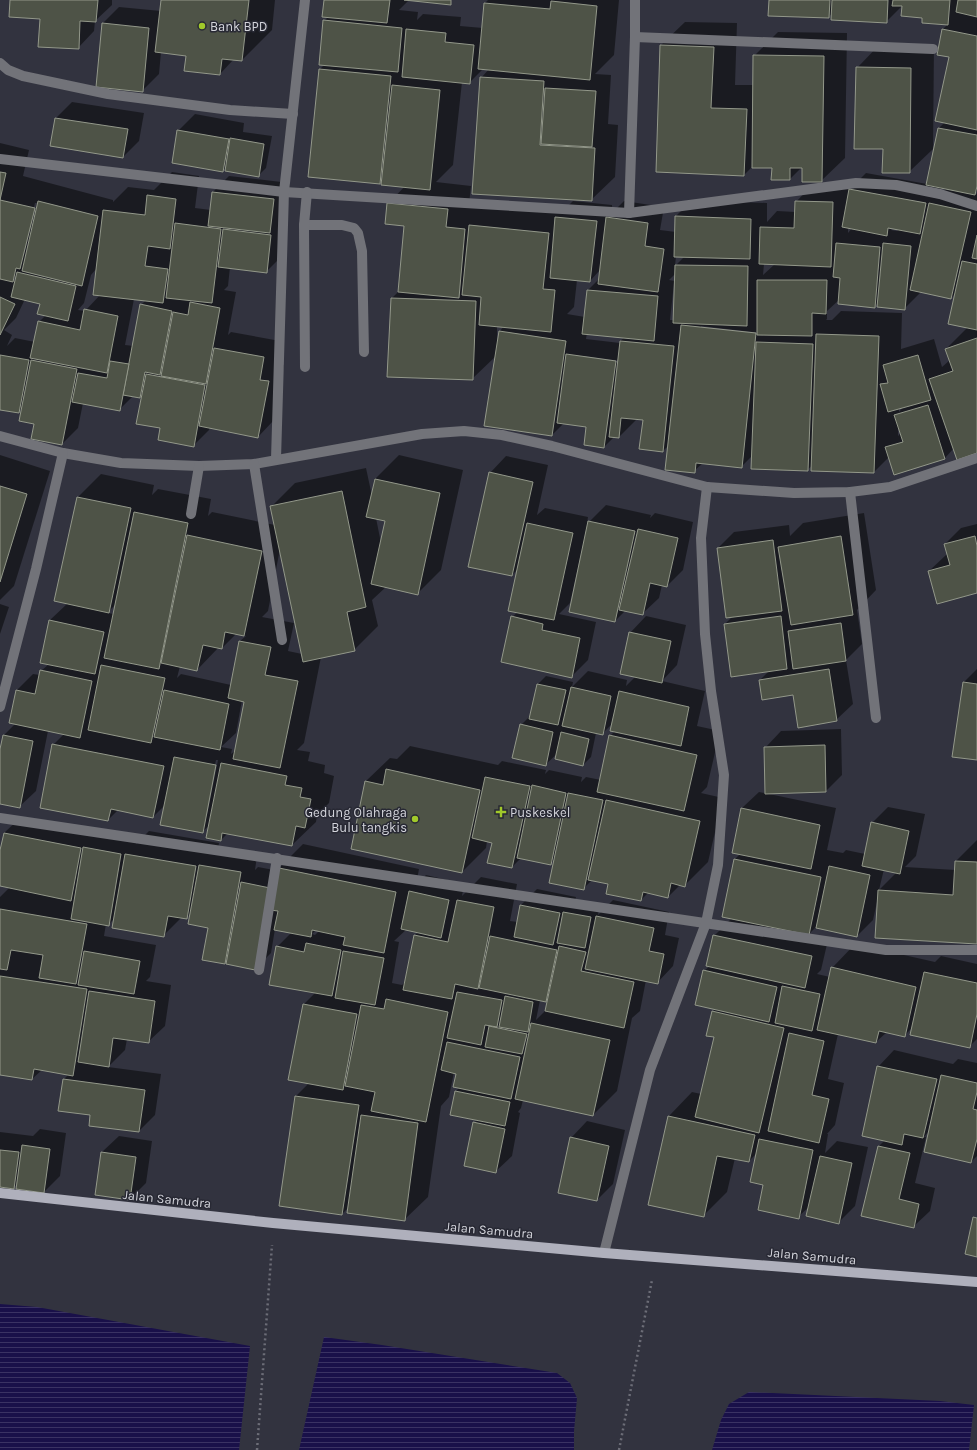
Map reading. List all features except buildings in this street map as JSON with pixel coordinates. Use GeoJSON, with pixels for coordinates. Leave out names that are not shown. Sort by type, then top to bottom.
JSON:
{"type":"FeatureCollection","features":[{"type":"Feature","properties":{"kind":"main road","name":"Jalan Samudra"},"geometry":{"type":"LineString","coordinates":[[0,1193],[273,1223],[604,1253],[977,1282]]}},
{"type":"Feature","properties":{"kind":"street"},"geometry":{"type":"LineString","coordinates":[[276,459],[284,192],[305,0]]}},
{"type":"Feature","properties":{"kind":"street"},"geometry":{"type":"LineString","coordinates":[[628,212],[635,37],[635,0]]}},
{"type":"Feature","properties":{"kind":"street"},"geometry":{"type":"LineString","coordinates":[[635,37],[933,49]]}},
{"type":"Feature","properties":{"kind":"street"},"geometry":{"type":"LineString","coordinates":[[0,63],[8,70],[23,76],[108,94],[230,110],[293,114]]}},
{"type":"Feature","properties":{"kind":"street"},"geometry":{"type":"LineString","coordinates":[[0,159],[284,192],[307,192],[628,212],[856,183],[896,185],[940,194],[977,206]]}},
{"type":"Feature","properties":{"kind":"street"},"geometry":{"type":"LineString","coordinates":[[305,367],[304,225],[307,192]]}},
{"type":"Feature","properties":{"kind":"street"},"geometry":{"type":"LineString","coordinates":[[304,225],[342,224],[354,228],[358,233],[362,250],[364,352]]}},
{"type":"Feature","properties":{"kind":"street"},"geometry":{"type":"LineString","coordinates":[[0,436],[63,453],[120,463],[199,466],[254,464],[422,434],[464,431],[502,435],[552,446],[707,487],[794,493],[850,492],[890,487],[977,458]]}},
{"type":"Feature","properties":{"kind":"street"},"geometry":{"type":"LineString","coordinates":[[0,707],[36,569],[63,453]]}},
{"type":"Feature","properties":{"kind":"street"},"geometry":{"type":"LineString","coordinates":[[254,464],[282,640]]}},
{"type":"Feature","properties":{"kind":"street"},"geometry":{"type":"LineString","coordinates":[[192,514],[199,466]]}},
{"type":"Feature","properties":{"kind":"street"},"geometry":{"type":"LineString","coordinates":[[604,1253],[650,1070],[706,923],[718,865],[724,775],[711,691],[705,634],[701,538],[707,487]]}},
{"type":"Feature","properties":{"kind":"street"},"geometry":{"type":"LineString","coordinates":[[850,492],[876,718]]}},
{"type":"Feature","properties":{"kind":"street"},"geometry":{"type":"LineString","coordinates":[[0,818],[277,858],[886,950],[977,950]]}},
{"type":"Feature","properties":{"kind":"street"},"geometry":{"type":"LineString","coordinates":[[259,970],[277,858]]}},
{"type":"Feature","properties":{"kind":"path"},"geometry":{"type":"LineString","coordinates":[[257,1450],[273,1223]]}},
{"type":"Feature","properties":{"kind":"path"},"geometry":{"type":"LineString","coordinates":[[619,1450],[657,1257]]}},
{"type":"Feature","properties":{"kind":"shaded area"},"geometry":{"type":"Polygon","coordinates":[[[0,1304],[37,1307],[250,1346],[239,1450],[0,1450],[0,1304]]]}},
{"type":"Feature","properties":{"kind":"shaded area"},"geometry":{"type":"Polygon","coordinates":[[[324,1337],[557,1373],[570,1383],[577,1398],[574,1450],[299,1450],[324,1337]]]}},
{"type":"Feature","properties":{"kind":"shaded area"},"geometry":{"type":"Polygon","coordinates":[[[749,1392],[940,1401],[974,1405],[969,1450],[712,1450],[721,1420],[729,1404],[749,1392]]]}},
{"type":"Feature","properties":{"kind":"place","name":"Bank BPD"},"geometry":{"type":"Point","coordinates":[202,26]}},
{"type":"Feature","properties":{"kind":"place","name":"Puskeskel"},"geometry":{"type":"Point","coordinates":[501,812]}},
{"type":"Feature","properties":{"kind":"place","name":"Gedung Olahraga Bulu tangkis"},"geometry":{"type":"Point","coordinates":[415,819]}}]}
